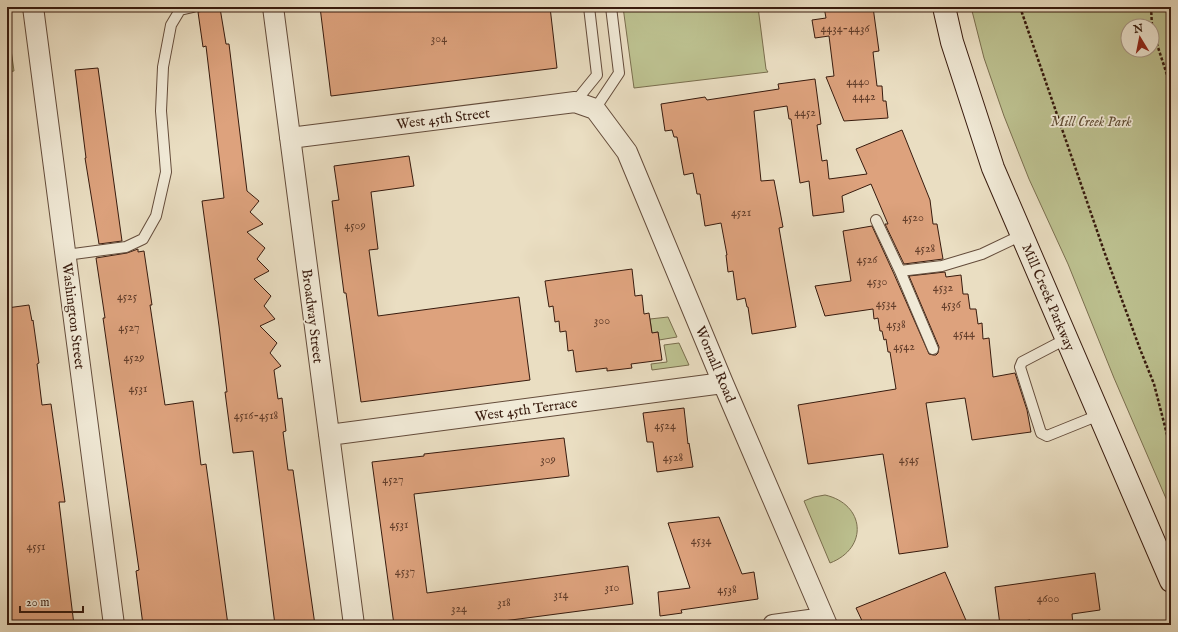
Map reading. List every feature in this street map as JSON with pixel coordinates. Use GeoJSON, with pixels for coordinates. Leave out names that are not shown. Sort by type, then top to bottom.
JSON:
{"type":"FeatureCollection","features":[{"type":"Feature","properties":{"kind":"main road","name":"Mill Creek Parkway"},"geometry":{"type":"LineString","coordinates":[[944,7],[952,42],[993,168],[1171,581]]}},
{"type":"Feature","properties":{"kind":"street","name":"Washington Street"},"geometry":{"type":"LineString","coordinates":[[33,7],[114,625]]}},
{"type":"Feature","properties":{"kind":"street","name":"Broadway Street"},"geometry":{"type":"LineString","coordinates":[[273,7],[354,625]]}},
{"type":"Feature","properties":{"kind":"street","name":"West 45th Street"},"geometry":{"type":"LineString","coordinates":[[290,138],[575,102],[595,109]]}},
{"type":"Feature","properties":{"kind":"street","name":"Wornall Road"},"geometry":{"type":"LineString","coordinates":[[595,109],[627,152],[826,622]]}},
{"type":"Feature","properties":{"kind":"street","name":"West 45th Terrace"},"geometry":{"type":"LineString","coordinates":[[329,435],[724,383]]}},
{"type":"Feature","properties":{"kind":"street"},"geometry":{"type":"LineString","coordinates":[[772,625],[826,622]]}},
{"type":"Feature","properties":{"kind":"lane"},"geometry":{"type":"LineString","coordinates":[[66,255],[126,247],[143,238],[156,216],[166,172],[161,111],[163,67],[171,25],[180,10],[193,7]]}},
{"type":"Feature","properties":{"kind":"lane"},"geometry":{"type":"LineString","coordinates":[[575,102],[597,75],[589,7]]}},
{"type":"Feature","properties":{"kind":"lane"},"geometry":{"type":"LineString","coordinates":[[595,109],[619,73],[611,7]]}},
{"type":"Feature","properties":{"kind":"lane"},"geometry":{"type":"LineString","coordinates":[[876,220],[900,271],[932,349]]}},
{"type":"Feature","properties":{"kind":"lane"},"geometry":{"type":"LineString","coordinates":[[900,271],[942,266],[982,254],[1022,235]]}},
{"type":"Feature","properties":{"kind":"lane"},"geometry":{"type":"LineString","coordinates":[[1066,339],[1022,362],[1020,367],[1041,433],[1047,436],[1100,415]]}},
{"type":"Feature","properties":{"kind":"path"},"geometry":{"type":"LineString","coordinates":[[1020,7],[1104,251],[1154,384],[1171,450]]}},
{"type":"Feature","properties":{"kind":"path"},"geometry":{"type":"LineString","coordinates":[[1151,7],[1152,18]]}},
{"type":"Feature","properties":{"kind":"path"},"geometry":{"type":"LineString","coordinates":[[1160,52],[1171,87]]}},
{"type":"Feature","properties":{"kind":"green space"},"geometry":{"type":"Polygon","coordinates":[[[623,7],[758,7],[766,69],[768,72],[634,88],[623,7]]]}},
{"type":"Feature","properties":{"kind":"green space","name":"Mill Creek Park"},"geometry":{"type":"Polygon","coordinates":[[[971,7],[1171,7],[1171,510],[1114,378],[1068,264],[1029,179],[1004,116],[984,58],[971,7]]]}},
{"type":"Feature","properties":{"kind":"green space"},"geometry":{"type":"Polygon","coordinates":[[[7,21],[14,71],[7,72],[7,21]]]}},
{"type":"Feature","properties":{"kind":"green space"},"geometry":{"type":"Polygon","coordinates":[[[668,317],[677,337],[659,340],[658,332],[652,333],[650,319],[668,317]]]}},
{"type":"Feature","properties":{"kind":"green space"},"geometry":{"type":"Polygon","coordinates":[[[679,343],[689,365],[652,370],[651,364],[667,362],[664,345],[679,343]]]}},
{"type":"Feature","properties":{"kind":"green space"},"geometry":{"type":"Polygon","coordinates":[[[825,495],[838,500],[848,507],[854,517],[857,527],[856,537],[851,547],[843,556],[830,563],[804,501],[825,495]]]}},
{"type":"Feature","properties":{"kind":"building"},"geometry":{"type":"Polygon","coordinates":[[[320,7],[550,7],[557,68],[331,96],[320,7]]]}},
{"type":"Feature","properties":{"kind":"building"},"geometry":{"type":"Polygon","coordinates":[[[824,7],[873,7],[879,51],[873,52],[877,86],[882,86],[883,101],[886,101],[888,118],[844,121],[826,77],[834,76],[829,36],[815,38],[812,20],[826,18],[824,7]]]}},
{"type":"Feature","properties":{"kind":"building"},"geometry":{"type":"Polygon","coordinates":[[[220,8],[226,44],[229,44],[247,191],[259,201],[250,212],[263,224],[247,232],[265,248],[257,259],[269,271],[254,279],[271,296],[264,306],[275,319],[260,326],[277,343],[270,353],[281,366],[274,370],[278,399],[282,398],[286,431],[283,432],[288,470],[293,470],[315,625],[275,625],[253,451],[233,453],[225,392],[227,392],[219,326],[202,201],[224,198],[206,46],[203,47],[198,12],[220,8]]]}},
{"type":"Feature","properties":{"kind":"building"},"geometry":{"type":"Polygon","coordinates":[[[98,68],[122,241],[99,244],[85,158],[75,70],[98,68]]]}},
{"type":"Feature","properties":{"kind":"building"},"geometry":{"type":"Polygon","coordinates":[[[815,79],[821,124],[817,125],[822,161],[827,160],[829,179],[867,174],[856,149],[902,130],[930,200],[933,224],[937,224],[943,259],[904,264],[885,224],[888,224],[871,184],[842,196],[844,212],[813,216],[809,181],[800,183],[791,119],[789,119],[787,106],[754,111],[761,181],[774,180],[783,227],[779,228],[796,327],[752,334],[748,307],[745,298],[737,300],[733,271],[728,272],[727,255],[721,223],[705,226],[700,194],[697,194],[693,173],[684,175],[677,137],[674,137],[672,130],[665,131],[661,104],[705,97],[707,100],[779,89],[778,84],[815,79]]]}},
{"type":"Feature","properties":{"kind":"building"},"geometry":{"type":"Polygon","coordinates":[[[409,156],[414,186],[371,192],[378,249],[369,250],[378,316],[519,297],[530,380],[361,402],[346,293],[344,293],[332,201],[339,200],[334,166],[409,156]]]}},
{"type":"Feature","properties":{"kind":"building"},"geometry":{"type":"Polygon","coordinates":[[[872,226],[929,354],[936,355],[939,347],[909,276],[945,272],[946,277],[961,275],[963,294],[968,294],[970,309],[976,309],[978,324],[982,323],[983,339],[989,338],[993,377],[1015,373],[1027,410],[1031,432],[972,440],[965,398],[926,403],[948,547],[899,554],[883,454],[808,464],[798,405],[896,389],[890,352],[888,352],[886,339],[884,340],[882,331],[880,331],[878,318],[874,319],[873,309],[825,316],[815,286],[851,281],[843,231],[872,226]]]}},
{"type":"Feature","properties":{"kind":"building"},"geometry":{"type":"Polygon","coordinates":[[[138,249],[138,252],[144,251],[152,305],[150,305],[165,405],[193,401],[201,465],[206,464],[228,625],[143,625],[136,571],[139,570],[103,318],[105,318],[96,258],[127,253],[138,249]]]}},
{"type":"Feature","properties":{"kind":"building"},"geometry":{"type":"Polygon","coordinates":[[[632,269],[635,296],[642,295],[644,314],[649,313],[652,333],[658,332],[662,360],[631,364],[632,368],[607,371],[607,368],[576,372],[573,350],[568,351],[566,331],[560,332],[559,321],[555,322],[553,306],[549,307],[545,281],[632,269]]]}},
{"type":"Feature","properties":{"kind":"building"},"geometry":{"type":"Polygon","coordinates":[[[29,305],[32,321],[33,320],[39,363],[37,364],[42,405],[51,404],[65,502],[59,502],[74,625],[7,625],[7,308],[29,305]]]}},
{"type":"Feature","properties":{"kind":"building"},"geometry":{"type":"Polygon","coordinates":[[[684,408],[688,444],[689,443],[693,467],[657,472],[653,442],[647,442],[643,413],[684,408]]]}},
{"type":"Feature","properties":{"kind":"building"},"geometry":{"type":"Polygon","coordinates":[[[564,438],[569,476],[414,494],[427,593],[628,566],[633,604],[473,625],[394,625],[372,462],[424,456],[424,454],[564,438]]]}},
{"type":"Feature","properties":{"kind":"building"},"geometry":{"type":"Polygon","coordinates":[[[719,517],[742,574],[754,572],[758,599],[681,610],[682,613],[660,616],[658,592],[690,588],[668,523],[719,517]]]}},
{"type":"Feature","properties":{"kind":"building"},"geometry":{"type":"Polygon","coordinates":[[[945,572],[968,625],[864,625],[856,608],[945,572]]]}},
{"type":"Feature","properties":{"kind":"building"},"geometry":{"type":"Polygon","coordinates":[[[1095,573],[1100,610],[1072,614],[1073,625],[1031,625],[1030,620],[1000,625],[995,587],[1095,573]]]}}]}
